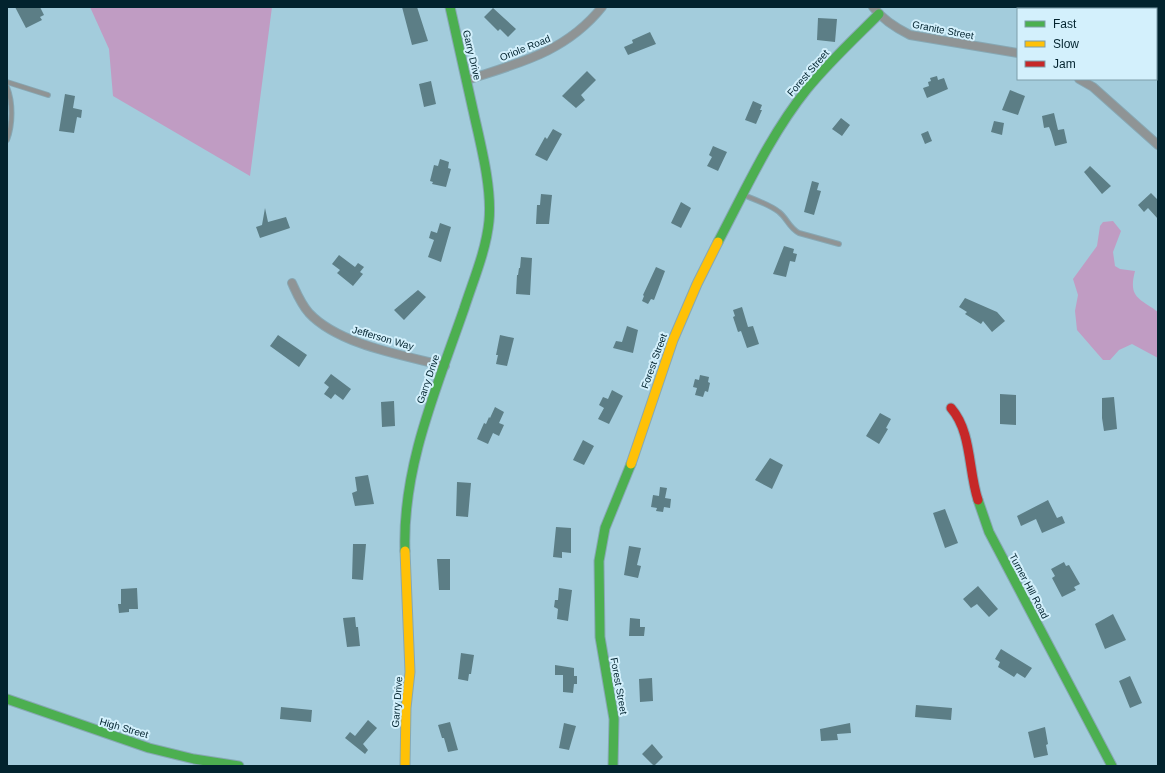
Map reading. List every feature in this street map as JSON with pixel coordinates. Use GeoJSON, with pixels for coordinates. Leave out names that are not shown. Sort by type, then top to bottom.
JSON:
{"type":"FeatureCollection","features":[{"type":"Feature","properties":{"kind":"street","name":"Garry Drive"},"geometry":{"type":"LineString","coordinates":[[405,766],[406,708],[410,672],[404,525],[412,468],[431,403],[480,261],[489,221],[487,183],[484,162],[450,7]]}},
{"type":"Feature","properties":{"kind":"street","name":"Oriole Road"},"geometry":{"type":"LineString","coordinates":[[467,80],[550,50],[577,32],[602,7]]}},
{"type":"Feature","properties":{"kind":"street","name":"Granite Street"},"geometry":{"type":"LineString","coordinates":[[876,11],[894,27],[910,35],[1017,53]]}},
{"type":"Feature","properties":{"kind":"street","name":"Forest Street"},"geometry":{"type":"LineString","coordinates":[[613,766],[614,719],[600,636],[599,561],[605,528],[636,450],[673,340],[697,284],[743,195],[788,115],[830,63],[876,11]]}},
{"type":"Feature","properties":{"kind":"street"},"geometry":{"type":"LineString","coordinates":[[1081,80],[1093,87],[1158,146]]}},
{"type":"Feature","properties":{"kind":"street","name":"Jefferson Way"},"geometry":{"type":"LineString","coordinates":[[292,283],[304,307],[332,330],[352,340],[445,366]]}},
{"type":"Feature","properties":{"kind":"street","name":"Turner Hill Road"},"geometry":{"type":"LineString","coordinates":[[951,408],[959,417],[963,427],[973,486],[988,532],[1112,766]]}},
{"type":"Feature","properties":{"kind":"street","name":"High Street"},"geometry":{"type":"LineString","coordinates":[[7,699],[94,731],[206,761],[239,766]]}},
{"type":"Feature","properties":{"kind":"lane"},"geometry":{"type":"LineString","coordinates":[[7,82],[48,95]]}},
{"type":"Feature","properties":{"kind":"lane"},"geometry":{"type":"LineString","coordinates":[[7,87],[10,95],[11,114],[7,140]]}},
{"type":"Feature","properties":{"kind":"lane"},"geometry":{"type":"LineString","coordinates":[[743,195],[774,208],[784,217],[794,230],[799,233],[838,244]]}},
{"type":"Feature","properties":{"kind":"shaded area"},"geometry":{"type":"Polygon","coordinates":[[[90,7],[272,7],[250,176],[113,96],[109,49],[90,7]]]}},
{"type":"Feature","properties":{"kind":"shaded area"},"geometry":{"type":"Polygon","coordinates":[[[1113,221],[1121,231],[1113,252],[1115,266],[1120,269],[1135,271],[1133,280],[1134,292],[1141,300],[1158,312],[1158,358],[1132,344],[1119,350],[1110,360],[1103,360],[1077,330],[1075,311],[1078,295],[1073,279],[1097,246],[1100,226],[1103,222],[1113,221]]]}},
{"type":"Feature","properties":{"kind":"building"},"geometry":{"type":"Polygon","coordinates":[[[15,7],[40,7],[44,15],[40,17],[42,20],[26,28],[15,7]]]}},
{"type":"Feature","properties":{"kind":"building"},"geometry":{"type":"Polygon","coordinates":[[[402,7],[417,7],[428,41],[412,45],[402,7]]]}},
{"type":"Feature","properties":{"kind":"building"},"geometry":{"type":"Polygon","coordinates":[[[493,8],[516,29],[508,37],[500,29],[498,31],[484,17],[493,8]]]}},
{"type":"Feature","properties":{"kind":"building"},"geometry":{"type":"Polygon","coordinates":[[[818,18],[837,19],[835,42],[817,40],[818,18]]]}},
{"type":"Feature","properties":{"kind":"building"},"geometry":{"type":"Polygon","coordinates":[[[650,32],[656,44],[628,55],[624,47],[633,43],[632,40],[650,32]]]}},
{"type":"Feature","properties":{"kind":"building"},"geometry":{"type":"Polygon","coordinates":[[[587,71],[596,80],[581,95],[585,100],[576,108],[562,96],[587,71]]]}},
{"type":"Feature","properties":{"kind":"building"},"geometry":{"type":"Polygon","coordinates":[[[937,76],[938,80],[944,78],[948,89],[927,98],[923,88],[929,86],[928,82],[931,81],[930,78],[937,76]]]}},
{"type":"Feature","properties":{"kind":"building"},"geometry":{"type":"Polygon","coordinates":[[[431,81],[436,104],[424,107],[419,84],[431,81]]]}},
{"type":"Feature","properties":{"kind":"building"},"geometry":{"type":"Polygon","coordinates":[[[1010,90],[1025,96],[1018,115],[1002,110],[1010,90]]]}},
{"type":"Feature","properties":{"kind":"building"},"geometry":{"type":"Polygon","coordinates":[[[65,94],[75,96],[73,108],[82,110],[81,118],[77,117],[74,133],[59,131],[65,94]]]}},
{"type":"Feature","properties":{"kind":"building"},"geometry":{"type":"Polygon","coordinates":[[[753,101],[762,105],[760,110],[762,110],[756,124],[745,120],[753,101]]]}},
{"type":"Feature","properties":{"kind":"building"},"geometry":{"type":"Polygon","coordinates":[[[1054,113],[1058,130],[1064,129],[1067,143],[1055,146],[1049,127],[1044,128],[1042,116],[1054,113]]]}},
{"type":"Feature","properties":{"kind":"building"},"geometry":{"type":"Polygon","coordinates":[[[841,118],[850,125],[842,136],[832,129],[841,118]]]}},
{"type":"Feature","properties":{"kind":"building"},"geometry":{"type":"Polygon","coordinates":[[[994,121],[1004,123],[1002,135],[991,132],[994,121]]]}},
{"type":"Feature","properties":{"kind":"building"},"geometry":{"type":"Polygon","coordinates":[[[553,129],[562,134],[547,161],[535,155],[545,137],[547,139],[553,129]]]}},
{"type":"Feature","properties":{"kind":"building"},"geometry":{"type":"Polygon","coordinates":[[[928,131],[932,141],[925,144],[921,134],[928,131]]]}},
{"type":"Feature","properties":{"kind":"building"},"geometry":{"type":"Polygon","coordinates":[[[713,146],[727,152],[718,171],[707,166],[712,157],[709,155],[713,146]]]}},
{"type":"Feature","properties":{"kind":"building"},"geometry":{"type":"Polygon","coordinates":[[[440,159],[449,162],[448,168],[451,169],[446,187],[432,184],[433,182],[430,181],[434,165],[438,166],[440,159]]]}},
{"type":"Feature","properties":{"kind":"building"},"geometry":{"type":"Polygon","coordinates":[[[1090,166],[1111,186],[1102,194],[1084,172],[1090,166]]]}},
{"type":"Feature","properties":{"kind":"building"},"geometry":{"type":"Polygon","coordinates":[[[812,181],[819,183],[817,190],[821,191],[814,215],[804,212],[812,181]]]}},
{"type":"Feature","properties":{"kind":"building"},"geometry":{"type":"Polygon","coordinates":[[[1151,193],[1158,200],[1158,219],[1148,208],[1144,212],[1138,205],[1151,193]]]}},
{"type":"Feature","properties":{"kind":"building"},"geometry":{"type":"Polygon","coordinates":[[[541,194],[552,195],[549,224],[536,224],[537,205],[540,205],[541,194]]]}},
{"type":"Feature","properties":{"kind":"building"},"geometry":{"type":"Polygon","coordinates":[[[681,202],[691,208],[681,228],[671,223],[681,202]]]}},
{"type":"Feature","properties":{"kind":"building"},"geometry":{"type":"Polygon","coordinates":[[[265,208],[268,222],[286,217],[290,228],[260,238],[256,227],[262,225],[265,208]]]}},
{"type":"Feature","properties":{"kind":"building"},"geometry":{"type":"Polygon","coordinates":[[[440,223],[451,227],[441,262],[428,257],[434,240],[429,238],[431,231],[437,233],[440,223]]]}},
{"type":"Feature","properties":{"kind":"building"},"geometry":{"type":"Polygon","coordinates":[[[784,246],[794,249],[793,253],[797,254],[795,262],[790,261],[786,277],[773,274],[784,246]]]}},
{"type":"Feature","properties":{"kind":"building"},"geometry":{"type":"Polygon","coordinates":[[[339,255],[355,267],[358,263],[364,267],[360,272],[363,274],[353,286],[337,273],[340,270],[332,264],[339,255]]]}},
{"type":"Feature","properties":{"kind":"building"},"geometry":{"type":"Polygon","coordinates":[[[521,257],[532,258],[530,295],[516,294],[517,275],[520,268],[521,257]]]}},
{"type":"Feature","properties":{"kind":"building"},"geometry":{"type":"Polygon","coordinates":[[[656,267],[665,271],[654,300],[651,299],[648,304],[642,301],[643,295],[656,267]]]}},
{"type":"Feature","properties":{"kind":"building"},"geometry":{"type":"Polygon","coordinates":[[[418,290],[426,297],[404,320],[394,310],[418,290]]]}},
{"type":"Feature","properties":{"kind":"building"},"geometry":{"type":"Polygon","coordinates":[[[965,298],[997,312],[1005,321],[992,332],[983,321],[981,324],[965,314],[967,312],[959,307],[965,298]]]}},
{"type":"Feature","properties":{"kind":"building"},"geometry":{"type":"Polygon","coordinates":[[[742,307],[748,327],[753,326],[759,344],[747,348],[741,331],[738,332],[733,317],[735,316],[733,310],[742,307]]]}},
{"type":"Feature","properties":{"kind":"building"},"geometry":{"type":"Polygon","coordinates":[[[627,326],[638,330],[633,353],[613,348],[616,341],[622,342],[627,326]]]}},
{"type":"Feature","properties":{"kind":"building"},"geometry":{"type":"Polygon","coordinates":[[[278,335],[307,355],[299,367],[270,346],[278,335]]]}},
{"type":"Feature","properties":{"kind":"building"},"geometry":{"type":"Polygon","coordinates":[[[500,335],[514,338],[507,366],[496,364],[498,355],[496,355],[500,335]]]}},
{"type":"Feature","properties":{"kind":"building"},"geometry":{"type":"Polygon","coordinates":[[[331,374],[351,389],[343,400],[335,394],[331,399],[324,394],[329,387],[324,383],[331,374]]]}},
{"type":"Feature","properties":{"kind":"building"},"geometry":{"type":"Polygon","coordinates":[[[700,375],[709,377],[708,382],[710,383],[708,392],[705,391],[703,397],[695,395],[697,388],[693,387],[695,379],[699,380],[700,375]]]}},
{"type":"Feature","properties":{"kind":"building"},"geometry":{"type":"Polygon","coordinates":[[[612,390],[623,396],[609,424],[598,419],[604,408],[599,405],[603,397],[608,399],[612,390]]]}},
{"type":"Feature","properties":{"kind":"building"},"geometry":{"type":"Polygon","coordinates":[[[1000,394],[1016,395],[1016,425],[1000,424],[1000,394]]]}},
{"type":"Feature","properties":{"kind":"building"},"geometry":{"type":"Polygon","coordinates":[[[1114,397],[1117,429],[1104,431],[1102,418],[1102,398],[1114,397]]]}},
{"type":"Feature","properties":{"kind":"building"},"geometry":{"type":"Polygon","coordinates":[[[394,401],[395,426],[382,427],[381,402],[394,401]]]}},
{"type":"Feature","properties":{"kind":"building"},"geometry":{"type":"Polygon","coordinates":[[[495,407],[504,412],[499,423],[504,425],[499,436],[493,433],[488,444],[477,439],[484,423],[486,424],[495,407]]]}},
{"type":"Feature","properties":{"kind":"building"},"geometry":{"type":"Polygon","coordinates":[[[880,413],[891,419],[886,428],[888,429],[879,444],[866,436],[880,413]]]}},
{"type":"Feature","properties":{"kind":"building"},"geometry":{"type":"Polygon","coordinates":[[[583,440],[594,446],[584,465],[573,460],[583,440]]]}},
{"type":"Feature","properties":{"kind":"building"},"geometry":{"type":"Polygon","coordinates":[[[770,458],[783,465],[772,489],[755,480],[770,458]]]}},
{"type":"Feature","properties":{"kind":"building"},"geometry":{"type":"Polygon","coordinates":[[[368,475],[374,504],[355,506],[352,493],[357,491],[355,477],[368,475]]]}},
{"type":"Feature","properties":{"kind":"building"},"geometry":{"type":"Polygon","coordinates":[[[457,482],[471,483],[468,517],[456,516],[457,482]]]}},
{"type":"Feature","properties":{"kind":"building"},"geometry":{"type":"Polygon","coordinates":[[[660,487],[667,488],[665,498],[671,499],[670,508],[664,507],[663,512],[656,511],[657,508],[651,507],[653,495],[659,496],[660,487]]]}},
{"type":"Feature","properties":{"kind":"building"},"geometry":{"type":"Polygon","coordinates":[[[1048,500],[1057,518],[1062,516],[1065,523],[1042,533],[1036,519],[1021,526],[1017,516],[1048,500]]]}},
{"type":"Feature","properties":{"kind":"building"},"geometry":{"type":"Polygon","coordinates":[[[945,509],[958,543],[945,548],[933,513],[945,509]]]}},
{"type":"Feature","properties":{"kind":"building"},"geometry":{"type":"Polygon","coordinates":[[[556,527],[571,528],[571,553],[562,552],[562,558],[553,557],[556,527]]]}},
{"type":"Feature","properties":{"kind":"building"},"geometry":{"type":"Polygon","coordinates":[[[353,544],[366,544],[363,580],[352,579],[353,544]]]}},
{"type":"Feature","properties":{"kind":"building"},"geometry":{"type":"Polygon","coordinates":[[[629,546],[641,548],[637,565],[641,566],[638,578],[624,575],[629,546]]]}},
{"type":"Feature","properties":{"kind":"building"},"geometry":{"type":"Polygon","coordinates":[[[437,559],[450,559],[450,590],[439,590],[437,559]]]}},
{"type":"Feature","properties":{"kind":"building"},"geometry":{"type":"Polygon","coordinates":[[[1064,562],[1066,566],[1069,565],[1080,584],[1074,587],[1076,590],[1062,597],[1052,578],[1055,576],[1051,569],[1064,562]]]}},
{"type":"Feature","properties":{"kind":"building"},"geometry":{"type":"Polygon","coordinates":[[[978,586],[998,609],[989,617],[977,604],[971,608],[963,599],[978,586]]]}},
{"type":"Feature","properties":{"kind":"building"},"geometry":{"type":"Polygon","coordinates":[[[137,588],[138,609],[129,609],[129,612],[119,613],[118,604],[121,604],[121,589],[137,588]]]}},
{"type":"Feature","properties":{"kind":"building"},"geometry":{"type":"Polygon","coordinates":[[[559,588],[572,590],[568,621],[557,619],[558,609],[554,607],[555,600],[558,600],[559,588]]]}},
{"type":"Feature","properties":{"kind":"building"},"geometry":{"type":"Polygon","coordinates":[[[1113,614],[1126,640],[1105,649],[1095,624],[1113,614]]]}},
{"type":"Feature","properties":{"kind":"building"},"geometry":{"type":"Polygon","coordinates":[[[355,617],[356,627],[358,627],[360,646],[347,647],[343,618],[355,617]]]}},
{"type":"Feature","properties":{"kind":"building"},"geometry":{"type":"Polygon","coordinates":[[[630,618],[640,619],[640,627],[645,627],[644,636],[629,636],[630,618]]]}},
{"type":"Feature","properties":{"kind":"building"},"geometry":{"type":"Polygon","coordinates":[[[1001,649],[1032,668],[1025,678],[1017,673],[1014,677],[998,667],[1000,662],[995,659],[1001,649]]]}},
{"type":"Feature","properties":{"kind":"building"},"geometry":{"type":"Polygon","coordinates":[[[461,653],[474,655],[471,674],[469,674],[468,681],[458,679],[461,653]]]}},
{"type":"Feature","properties":{"kind":"building"},"geometry":{"type":"Polygon","coordinates":[[[555,665],[574,668],[574,676],[577,676],[577,684],[574,684],[573,693],[563,692],[563,675],[555,675],[555,665]]]}},
{"type":"Feature","properties":{"kind":"building"},"geometry":{"type":"Polygon","coordinates":[[[1130,676],[1142,703],[1130,708],[1119,681],[1130,676]]]}},
{"type":"Feature","properties":{"kind":"building"},"geometry":{"type":"Polygon","coordinates":[[[652,678],[653,701],[640,702],[639,679],[652,678]]]}},
{"type":"Feature","properties":{"kind":"building"},"geometry":{"type":"Polygon","coordinates":[[[916,705],[952,708],[951,720],[915,717],[916,705]]]}},
{"type":"Feature","properties":{"kind":"building"},"geometry":{"type":"Polygon","coordinates":[[[281,707],[312,710],[311,722],[280,719],[281,707]]]}},
{"type":"Feature","properties":{"kind":"building"},"geometry":{"type":"Polygon","coordinates":[[[368,720],[377,728],[363,744],[368,750],[365,754],[345,738],[350,732],[355,736],[368,720]]]}},
{"type":"Feature","properties":{"kind":"building"},"geometry":{"type":"Polygon","coordinates":[[[450,722],[458,750],[448,752],[438,725],[450,722]]]}},
{"type":"Feature","properties":{"kind":"building"},"geometry":{"type":"Polygon","coordinates":[[[564,723],[576,726],[569,750],[559,748],[564,723]]]}},
{"type":"Feature","properties":{"kind":"building"},"geometry":{"type":"Polygon","coordinates":[[[850,723],[851,733],[837,734],[838,740],[821,741],[820,729],[850,723]]]}},
{"type":"Feature","properties":{"kind":"building"},"geometry":{"type":"Polygon","coordinates":[[[1045,727],[1048,755],[1034,758],[1028,732],[1045,727]]]}},
{"type":"Feature","properties":{"kind":"building"},"geometry":{"type":"Polygon","coordinates":[[[652,744],[663,757],[654,766],[642,754],[652,744]]]}},
{"type":"Feature","properties":{"kind":"traffic: fast"},"geometry":{"type":"LineString","coordinates":[[405,551],[409,489],[415,458],[423,428],[479,266],[485,243],[490,209],[488,183],[481,144],[450,7]]}},
{"type":"Feature","properties":{"kind":"traffic: fast"},"geometry":{"type":"LineString","coordinates":[[718,242],[781,125],[807,89],[824,69],[879,14]]}},
{"type":"Feature","properties":{"kind":"traffic: fast"},"geometry":{"type":"LineString","coordinates":[[613,766],[614,719],[600,637],[599,561],[605,528],[631,464]]}},
{"type":"Feature","properties":{"kind":"traffic: fast"},"geometry":{"type":"LineString","coordinates":[[978,500],[989,532],[1112,766]]}},
{"type":"Feature","properties":{"kind":"traffic: fast"},"geometry":{"type":"LineString","coordinates":[[7,699],[149,748],[194,759],[239,766]]}},
{"type":"Feature","properties":{"kind":"traffic: slow"},"geometry":{"type":"LineString","coordinates":[[631,464],[673,340],[697,284],[718,242]]}},
{"type":"Feature","properties":{"kind":"traffic: slow"},"geometry":{"type":"LineString","coordinates":[[405,551],[410,672],[406,708],[405,766]]}},
{"type":"Feature","properties":{"kind":"traffic: jam"},"geometry":{"type":"LineString","coordinates":[[951,408],[963,428],[978,500]]}}]}
